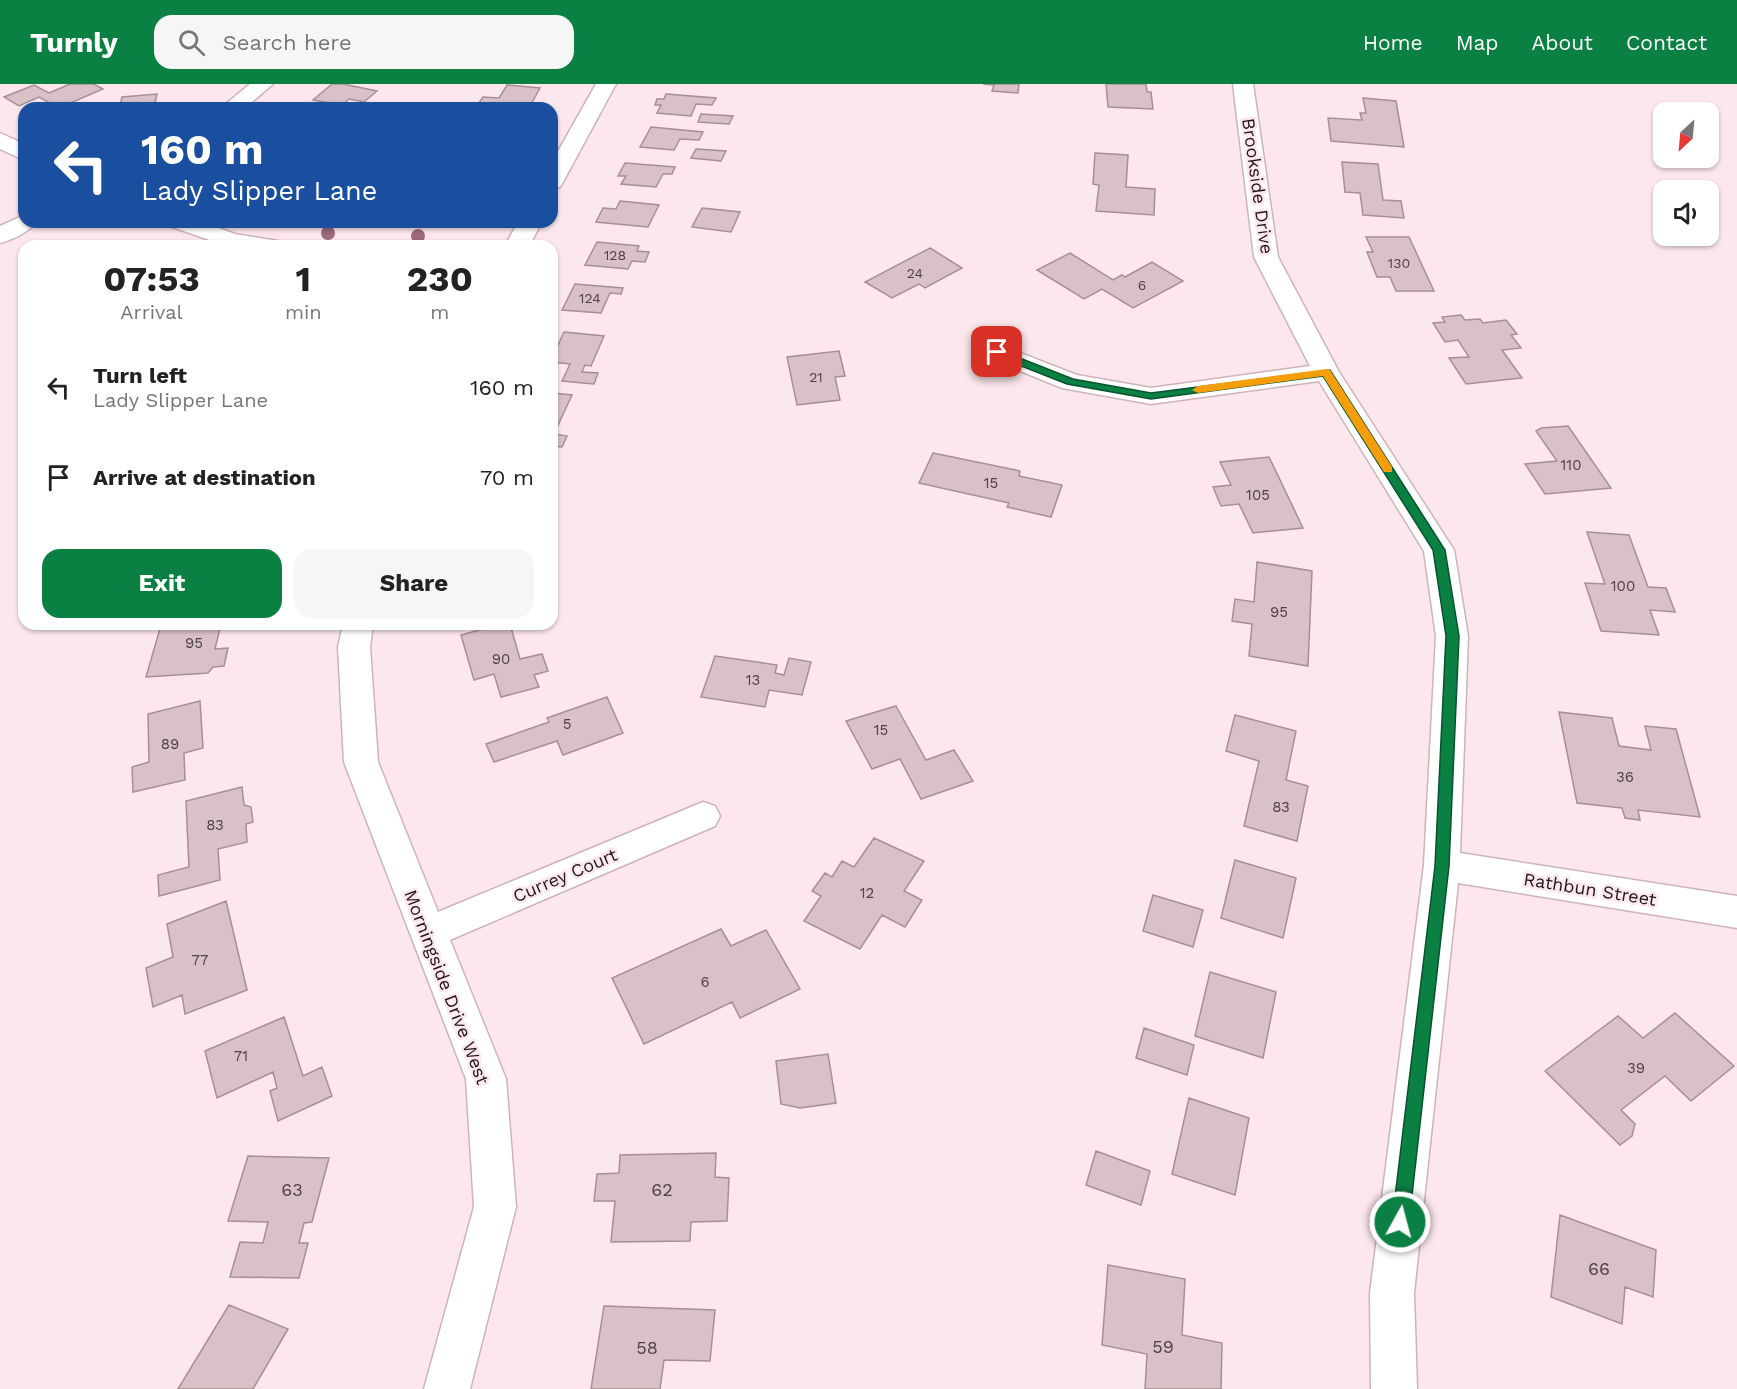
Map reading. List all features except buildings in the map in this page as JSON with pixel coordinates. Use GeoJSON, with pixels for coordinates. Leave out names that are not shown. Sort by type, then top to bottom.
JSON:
{"type":"FeatureCollection","features":[{"type":"Feature","properties":{"kind":"street"},"geometry":{"type":"LineString","coordinates":[[240,102],[263,84]]}},
{"type":"Feature","properties":{"kind":"street"},"geometry":{"type":"LineString","coordinates":[[558,171],[606,84]]}},
{"type":"Feature","properties":{"kind":"street","name":"Brookside Drive"},"geometry":{"type":"LineString","coordinates":[[1244,84],[1266,257],[1326,372],[1439,550],[1452,636],[1442,866],[1392,1293],[1394,1389]]}},
{"type":"Feature","properties":{"kind":"street"},"geometry":{"type":"LineString","coordinates":[[0,140],[18,150]]}},
{"type":"Feature","properties":{"kind":"street"},"geometry":{"type":"LineString","coordinates":[[0,236],[18,226]]}},
{"type":"Feature","properties":{"kind":"street"},"geometry":{"type":"LineString","coordinates":[[197,228],[231,240]]}},
{"type":"Feature","properties":{"kind":"street"},"geometry":{"type":"LineString","coordinates":[[997,352],[1071,382],[1151,396],[1326,372]]}},
{"type":"Feature","properties":{"kind":"street","name":"Morningside Drive West"},"geometry":{"type":"LineString","coordinates":[[357,630],[354,647],[361,762],[486,1079],[495,1207],[447,1389]]}},
{"type":"Feature","properties":{"kind":"street","name":"Currey Court"},"geometry":{"type":"LineString","coordinates":[[427,933],[703,816]]}},
{"type":"Feature","properties":{"kind":"street","name":"Rathbun Street"},"geometry":{"type":"LineString","coordinates":[[1442,866],[1737,912]]}},
{"type":"Feature","properties":{"kind":"slow traffic"},"geometry":{"type":"LineString","coordinates":[[1198,390],[1326,372],[1388,470]]}},
{"type":"Feature","properties":{"kind":"route"},"geometry":{"type":"LineString","coordinates":[[997,352],[1071,382],[1151,396],[1326,372],[1439,550],[1452,636],[1442,866],[1400,1222]]}}]}
